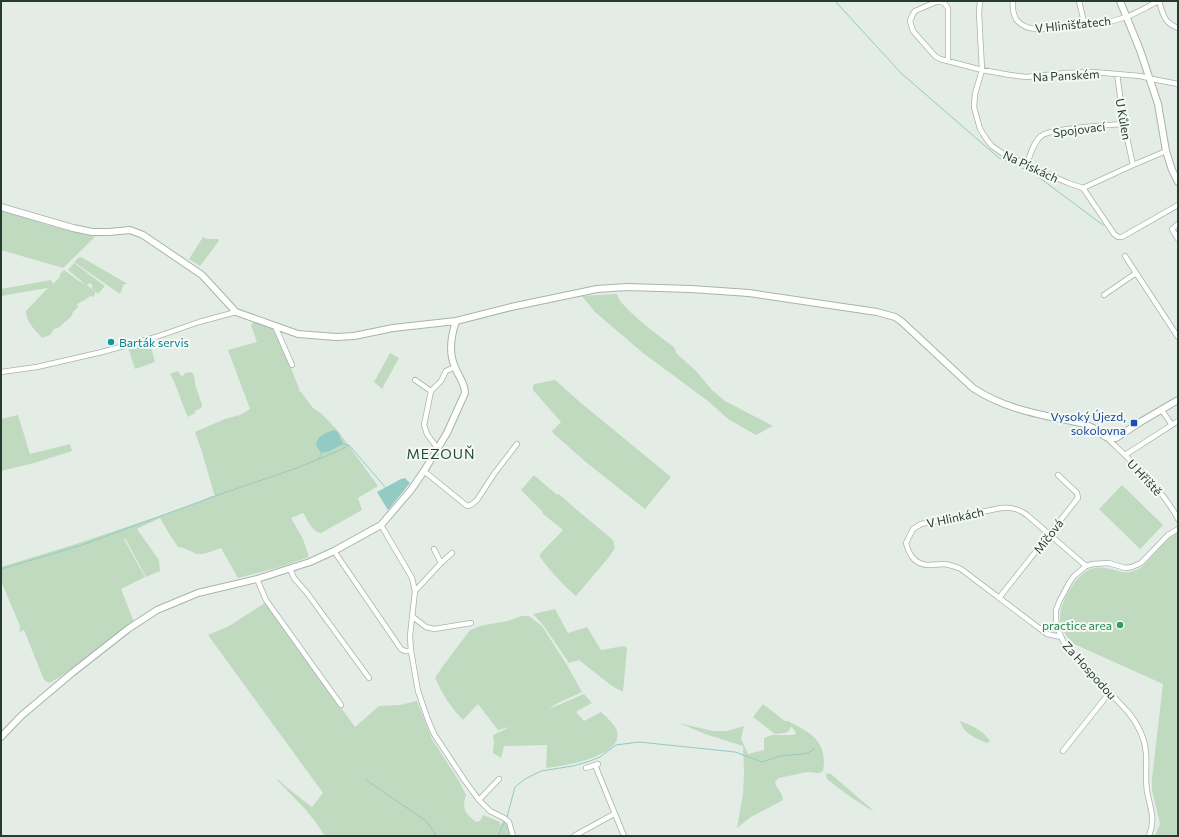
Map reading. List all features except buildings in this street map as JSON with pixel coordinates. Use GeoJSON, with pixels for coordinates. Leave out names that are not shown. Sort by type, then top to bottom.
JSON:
{"type":"FeatureCollection","features":[{"type":"Feature","properties":{"kind":"street","name":"Na Pískách"},"geometry":{"type":"LineString","coordinates":[[980,1],[979,13],[982,70],[977,86],[975,101],[975,114],[980,129],[987,140],[997,150],[1068,183],[1083,188]]}},
{"type":"Feature","properties":{"kind":"street","name":"V Hlinišťatech"},"geometry":{"type":"LineString","coordinates":[[1013,1],[1013,11],[1015,17],[1023,26],[1032,29],[1084,22],[1098,23],[1127,16],[1159,1]]}},
{"type":"Feature","properties":{"kind":"street"},"geometry":{"type":"LineString","coordinates":[[1079,1],[1084,22]]}},
{"type":"Feature","properties":{"kind":"street"},"geometry":{"type":"LineString","coordinates":[[1120,1],[1127,16],[1158,104],[1166,151],[1172,170],[1178,182]]}},
{"type":"Feature","properties":{"kind":"street"},"geometry":{"type":"LineString","coordinates":[[1159,1],[1167,21],[1172,26],[1178,28]]}},
{"type":"Feature","properties":{"kind":"street","name":"Na Panském"},"geometry":{"type":"LineString","coordinates":[[948,61],[948,8],[944,3],[936,2],[915,11],[911,18],[910,25],[913,31],[935,56],[940,59],[982,70],[1026,77],[1093,72],[1140,76],[1178,84]]}},
{"type":"Feature","properties":{"kind":"street","name":"U Kůlen"},"geometry":{"type":"LineString","coordinates":[[1117,74],[1124,124],[1133,165]]}},
{"type":"Feature","properties":{"kind":"street","name":"Spojovací"},"geometry":{"type":"LineString","coordinates":[[1027,164],[1037,141],[1046,133],[1124,124]]}},
{"type":"Feature","properties":{"kind":"street"},"geometry":{"type":"LineString","coordinates":[[1166,151],[1083,188],[1114,234],[1118,237],[1122,237],[1178,205]]}},
{"type":"Feature","properties":{"kind":"street"},"geometry":{"type":"LineString","coordinates":[[1,207],[92,232],[130,230],[143,235],[202,275],[236,312],[298,334],[336,337],[354,336],[393,328],[456,321],[511,307],[597,289],[627,287],[749,293],[877,312],[895,317],[973,388],[980,392],[1004,404],[1024,411],[1082,423],[1112,439],[1118,437],[1161,409],[1178,400]]}},
{"type":"Feature","properties":{"kind":"street"},"geometry":{"type":"LineString","coordinates":[[1178,224],[1172,230],[1178,239]]}},
{"type":"Feature","properties":{"kind":"street"},"geometry":{"type":"LineString","coordinates":[[1125,256],[1178,337]]}},
{"type":"Feature","properties":{"kind":"street"},"geometry":{"type":"LineString","coordinates":[[1104,295],[1136,273]]}},
{"type":"Feature","properties":{"kind":"street"},"geometry":{"type":"LineString","coordinates":[[1,372],[37,367],[102,352],[236,312]]}},
{"type":"Feature","properties":{"kind":"street"},"geometry":{"type":"LineString","coordinates":[[1,737],[21,716],[72,673],[128,629],[157,610],[198,593],[257,579],[310,562],[334,551],[381,525],[411,490],[438,449],[465,393],[465,388],[455,367],[450,342],[456,321]]}},
{"type":"Feature","properties":{"kind":"street"},"geometry":{"type":"LineString","coordinates":[[275,326],[292,365]]}},
{"type":"Feature","properties":{"kind":"street"},"geometry":{"type":"LineString","coordinates":[[438,449],[427,434],[424,426],[431,391],[441,382],[446,371],[455,367]]}},
{"type":"Feature","properties":{"kind":"street"},"geometry":{"type":"LineString","coordinates":[[415,380],[431,391]]}},
{"type":"Feature","properties":{"kind":"street"},"geometry":{"type":"LineString","coordinates":[[1161,409],[1172,424]]}},
{"type":"Feature","properties":{"kind":"street"},"geometry":{"type":"LineString","coordinates":[[1124,455],[1178,421]]}},
{"type":"Feature","properties":{"kind":"street","name":"U Hřiště"},"geometry":{"type":"LineString","coordinates":[[1106,437],[1161,494],[1178,519]]}},
{"type":"Feature","properties":{"kind":"street"},"geometry":{"type":"LineString","coordinates":[[424,471],[467,506],[471,505],[477,500],[494,474],[517,444]]}},
{"type":"Feature","properties":{"kind":"street","name":"Míčová"},"geometry":{"type":"LineString","coordinates":[[999,598],[1078,498],[1077,493],[1058,475]]}},
{"type":"Feature","properties":{"kind":"street","name":"V Hlinkách"},"geometry":{"type":"LineString","coordinates":[[1061,637],[1047,634],[961,569],[944,564],[923,564],[914,560],[908,552],[906,543],[913,529],[921,524],[1008,507],[1020,510],[1086,566]]}},
{"type":"Feature","properties":{"kind":"street"},"geometry":{"type":"LineString","coordinates":[[381,525],[412,578],[416,591],[410,636],[411,651],[418,691],[428,720],[434,734],[465,781],[479,800],[490,811],[509,822],[513,836]]}},
{"type":"Feature","properties":{"kind":"street"},"geometry":{"type":"LineString","coordinates":[[1086,566],[1109,563],[1125,568],[1132,567],[1141,563],[1168,535],[1178,529]]}},
{"type":"Feature","properties":{"kind":"street"},"geometry":{"type":"LineString","coordinates":[[434,549],[441,563]]}},
{"type":"Feature","properties":{"kind":"street"},"geometry":{"type":"LineString","coordinates":[[334,551],[401,649],[411,651]]}},
{"type":"Feature","properties":{"kind":"street"},"geometry":{"type":"LineString","coordinates":[[416,591],[441,563],[452,554]]}},
{"type":"Feature","properties":{"kind":"street","name":"Za Hospodou"},"geometry":{"type":"LineString","coordinates":[[1086,566],[1074,576],[1060,600],[1056,610],[1057,627],[1064,643],[1134,720],[1144,741],[1146,753],[1147,790],[1153,815],[1152,829],[1149,836]]}},
{"type":"Feature","properties":{"kind":"street"},"geometry":{"type":"LineString","coordinates":[[290,569],[294,578],[307,593],[369,678]]}},
{"type":"Feature","properties":{"kind":"street"},"geometry":{"type":"LineString","coordinates":[[257,579],[266,600],[341,706]]}},
{"type":"Feature","properties":{"kind":"street"},"geometry":{"type":"LineString","coordinates":[[413,617],[426,627],[434,629],[471,623]]}},
{"type":"Feature","properties":{"kind":"street"},"geometry":{"type":"LineString","coordinates":[[1063,751],[1110,692]]}},
{"type":"Feature","properties":{"kind":"street"},"geometry":{"type":"LineString","coordinates":[[586,768],[596,765],[614,814],[624,836]]}},
{"type":"Feature","properties":{"kind":"street"},"geometry":{"type":"LineString","coordinates":[[479,800],[499,779]]}},
{"type":"Feature","properties":{"kind":"street"},"geometry":{"type":"LineString","coordinates":[[574,836],[614,814]]}},
{"type":"Feature","properties":{"kind":"green space"},"geometry":{"type":"Polygon","coordinates":[[[1,211],[95,237],[63,268],[1,250],[1,211]]]}},
{"type":"Feature","properties":{"kind":"green space"},"geometry":{"type":"Polygon","coordinates":[[[203,237],[207,239],[218,239],[219,241],[200,266],[189,259],[203,237]]]}},
{"type":"Feature","properties":{"kind":"green space"},"geometry":{"type":"Polygon","coordinates":[[[79,257],[128,284],[124,284],[120,294],[74,262],[79,257]]]}},
{"type":"Feature","properties":{"kind":"green space"},"geometry":{"type":"Polygon","coordinates":[[[74,263],[105,286],[98,294],[92,289],[92,285],[90,283],[87,285],[95,292],[93,297],[90,296],[77,304],[78,307],[73,312],[71,317],[58,328],[54,329],[50,335],[42,338],[29,322],[26,311],[48,288],[1,296],[1,289],[51,280],[53,284],[64,270],[85,284],[68,270],[74,263]]]}},
{"type":"Feature","properties":{"kind":"green space"},"geometry":{"type":"Polygon","coordinates":[[[617,294],[620,300],[633,314],[674,347],[677,354],[695,370],[712,390],[725,401],[773,426],[756,435],[728,419],[708,401],[643,353],[595,312],[582,296],[617,294]]]}},
{"type":"Feature","properties":{"kind":"green space"},"geometry":{"type":"Polygon","coordinates":[[[254,321],[272,328],[285,353],[300,391],[298,392],[301,392],[313,408],[322,414],[338,431],[378,486],[358,498],[362,510],[321,533],[313,528],[303,513],[291,518],[303,539],[309,557],[280,567],[238,578],[221,548],[206,553],[197,554],[178,547],[160,518],[137,529],[159,560],[160,571],[146,577],[125,538],[124,539],[145,577],[121,589],[134,622],[60,677],[49,683],[44,680],[24,630],[19,632],[20,626],[1,581],[1,567],[73,545],[192,505],[212,496],[215,497],[195,432],[225,419],[240,415],[250,409],[228,350],[257,342],[251,325],[254,321]],[[328,432],[318,439],[316,446],[321,453],[342,444],[338,432],[328,432]]]}},
{"type":"Feature","properties":{"kind":"green space"},"geometry":{"type":"Polygon","coordinates":[[[148,343],[150,344],[155,362],[135,369],[128,347],[134,345],[135,347],[148,343]]]}},
{"type":"Feature","properties":{"kind":"green space"},"geometry":{"type":"Polygon","coordinates":[[[390,353],[399,358],[382,389],[374,382],[390,353]]]}},
{"type":"Feature","properties":{"kind":"green space"},"geometry":{"type":"Polygon","coordinates":[[[178,371],[180,375],[183,376],[185,373],[191,372],[194,375],[195,384],[202,405],[201,408],[188,417],[170,374],[178,371]]]}},
{"type":"Feature","properties":{"kind":"green space"},"geometry":{"type":"Polygon","coordinates":[[[555,380],[671,477],[645,509],[587,463],[552,431],[561,422],[533,390],[533,386],[535,384],[555,380]]]}},
{"type":"Feature","properties":{"kind":"green space"},"geometry":{"type":"Polygon","coordinates":[[[18,415],[30,454],[70,444],[72,451],[34,463],[1,471],[1,419],[18,415]]]}},
{"type":"Feature","properties":{"kind":"green space"},"geometry":{"type":"Polygon","coordinates":[[[533,476],[535,476],[557,495],[559,494],[613,540],[615,548],[576,596],[557,578],[540,557],[540,554],[563,530],[542,513],[543,512],[521,490],[533,476]]]}},
{"type":"Feature","properties":{"kind":"green space"},"geometry":{"type":"Polygon","coordinates":[[[1122,485],[1163,525],[1140,549],[1099,509],[1122,485]]]}},
{"type":"Feature","properties":{"kind":"green space","name":"practice area"},"geometry":{"type":"Polygon","coordinates":[[[1175,534],[1178,534],[1178,836],[1155,836],[1160,824],[1152,790],[1152,779],[1163,684],[1074,644],[1063,630],[1060,620],[1060,613],[1062,605],[1070,589],[1081,575],[1087,571],[1099,567],[1122,572],[1134,571],[1142,567],[1167,540],[1175,534]]]}},
{"type":"Feature","properties":{"kind":"green space"},"geometry":{"type":"Polygon","coordinates":[[[265,603],[355,727],[379,706],[400,705],[417,701],[432,739],[459,781],[466,795],[464,808],[467,814],[476,822],[480,821],[483,815],[500,822],[500,826],[503,821],[508,825],[510,836],[325,836],[305,809],[277,780],[278,779],[312,807],[323,793],[208,635],[229,626],[265,603]]]}},
{"type":"Feature","properties":{"kind":"green space"},"geometry":{"type":"Polygon","coordinates":[[[555,609],[568,633],[587,627],[601,650],[624,646],[627,648],[623,692],[612,686],[579,660],[569,663],[543,625],[533,614],[555,609]]]}},
{"type":"Feature","properties":{"kind":"green space"},"geometry":{"type":"Polygon","coordinates":[[[522,616],[529,616],[542,626],[582,692],[556,704],[549,709],[584,694],[592,703],[577,711],[584,721],[601,712],[613,723],[617,731],[617,740],[602,754],[578,762],[546,768],[547,745],[504,746],[501,758],[493,753],[493,735],[510,727],[498,730],[478,704],[463,720],[444,695],[435,678],[470,630],[480,626],[507,621],[522,616]]]}},
{"type":"Feature","properties":{"kind":"green space"},"geometry":{"type":"Polygon","coordinates":[[[763,704],[785,721],[788,721],[804,730],[816,739],[823,752],[823,771],[819,773],[807,772],[779,778],[775,782],[783,800],[751,817],[737,828],[743,794],[743,746],[705,734],[679,723],[713,731],[727,731],[744,726],[741,739],[748,754],[764,750],[764,738],[772,735],[794,735],[796,733],[791,726],[789,731],[785,733],[775,734],[753,717],[763,704]]]}},
{"type":"Feature","properties":{"kind":"green space"},"geometry":{"type":"Polygon","coordinates":[[[960,721],[980,731],[990,741],[987,743],[970,735],[964,729],[960,721]]]}},
{"type":"Feature","properties":{"kind":"green space"},"geometry":{"type":"Polygon","coordinates":[[[827,773],[831,774],[875,812],[850,797],[827,779],[827,773]]]}},
{"type":"Feature","properties":{"kind":"water"},"geometry":{"type":"Polygon","coordinates":[[[334,430],[338,432],[343,444],[330,451],[321,453],[316,446],[319,437],[334,430]]]}},
{"type":"Feature","properties":{"kind":"water"},"geometry":{"type":"Polygon","coordinates":[[[405,478],[410,483],[388,510],[377,492],[405,478]]]}},
{"type":"Feature","properties":{"kind":"waterway"},"geometry":{"type":"LineString","coordinates":[[835,1],[901,73],[999,158],[1033,173],[1103,225]]}},
{"type":"Feature","properties":{"kind":"waterway"},"geometry":{"type":"LineString","coordinates":[[342,444],[348,445]]}},
{"type":"Feature","properties":{"kind":"waterway"},"geometry":{"type":"LineString","coordinates":[[1,569],[82,545],[218,495],[297,468],[349,445],[385,487]]}},
{"type":"Feature","properties":{"kind":"waterway"},"geometry":{"type":"LineString","coordinates":[[319,459],[322,453]]}},
{"type":"Feature","properties":{"kind":"waterway"},"geometry":{"type":"LineString","coordinates":[[507,817],[515,787],[525,779],[541,771],[573,766],[590,761],[600,757],[616,745],[639,742],[735,752],[762,762],[780,756],[808,753],[814,749]]}},
{"type":"Feature","properties":{"kind":"waterway"},"geometry":{"type":"LineString","coordinates":[[366,780],[426,821],[436,836]]}},
{"type":"Feature","properties":{"kind":"waterway"},"geometry":{"type":"LineString","coordinates":[[498,836],[505,821]]}},
{"type":"Feature","properties":{"kind":"place","name":"Barták servis"},"geometry":{"type":"Point","coordinates":[111,342]}},
{"type":"Feature","properties":{"kind":"place","name":"Vysoký Újezd, sokolovna"},"geometry":{"type":"Point","coordinates":[1134,423]}},
{"type":"Feature","properties":{"kind":"place","name":"practice area"},"geometry":{"type":"Point","coordinates":[1120,625]}},
{"type":"Feature","properties":{"kind":"district","name":"MEZOUŇ"},"geometry":{"type":"Point","coordinates":[441,453]}}]}
